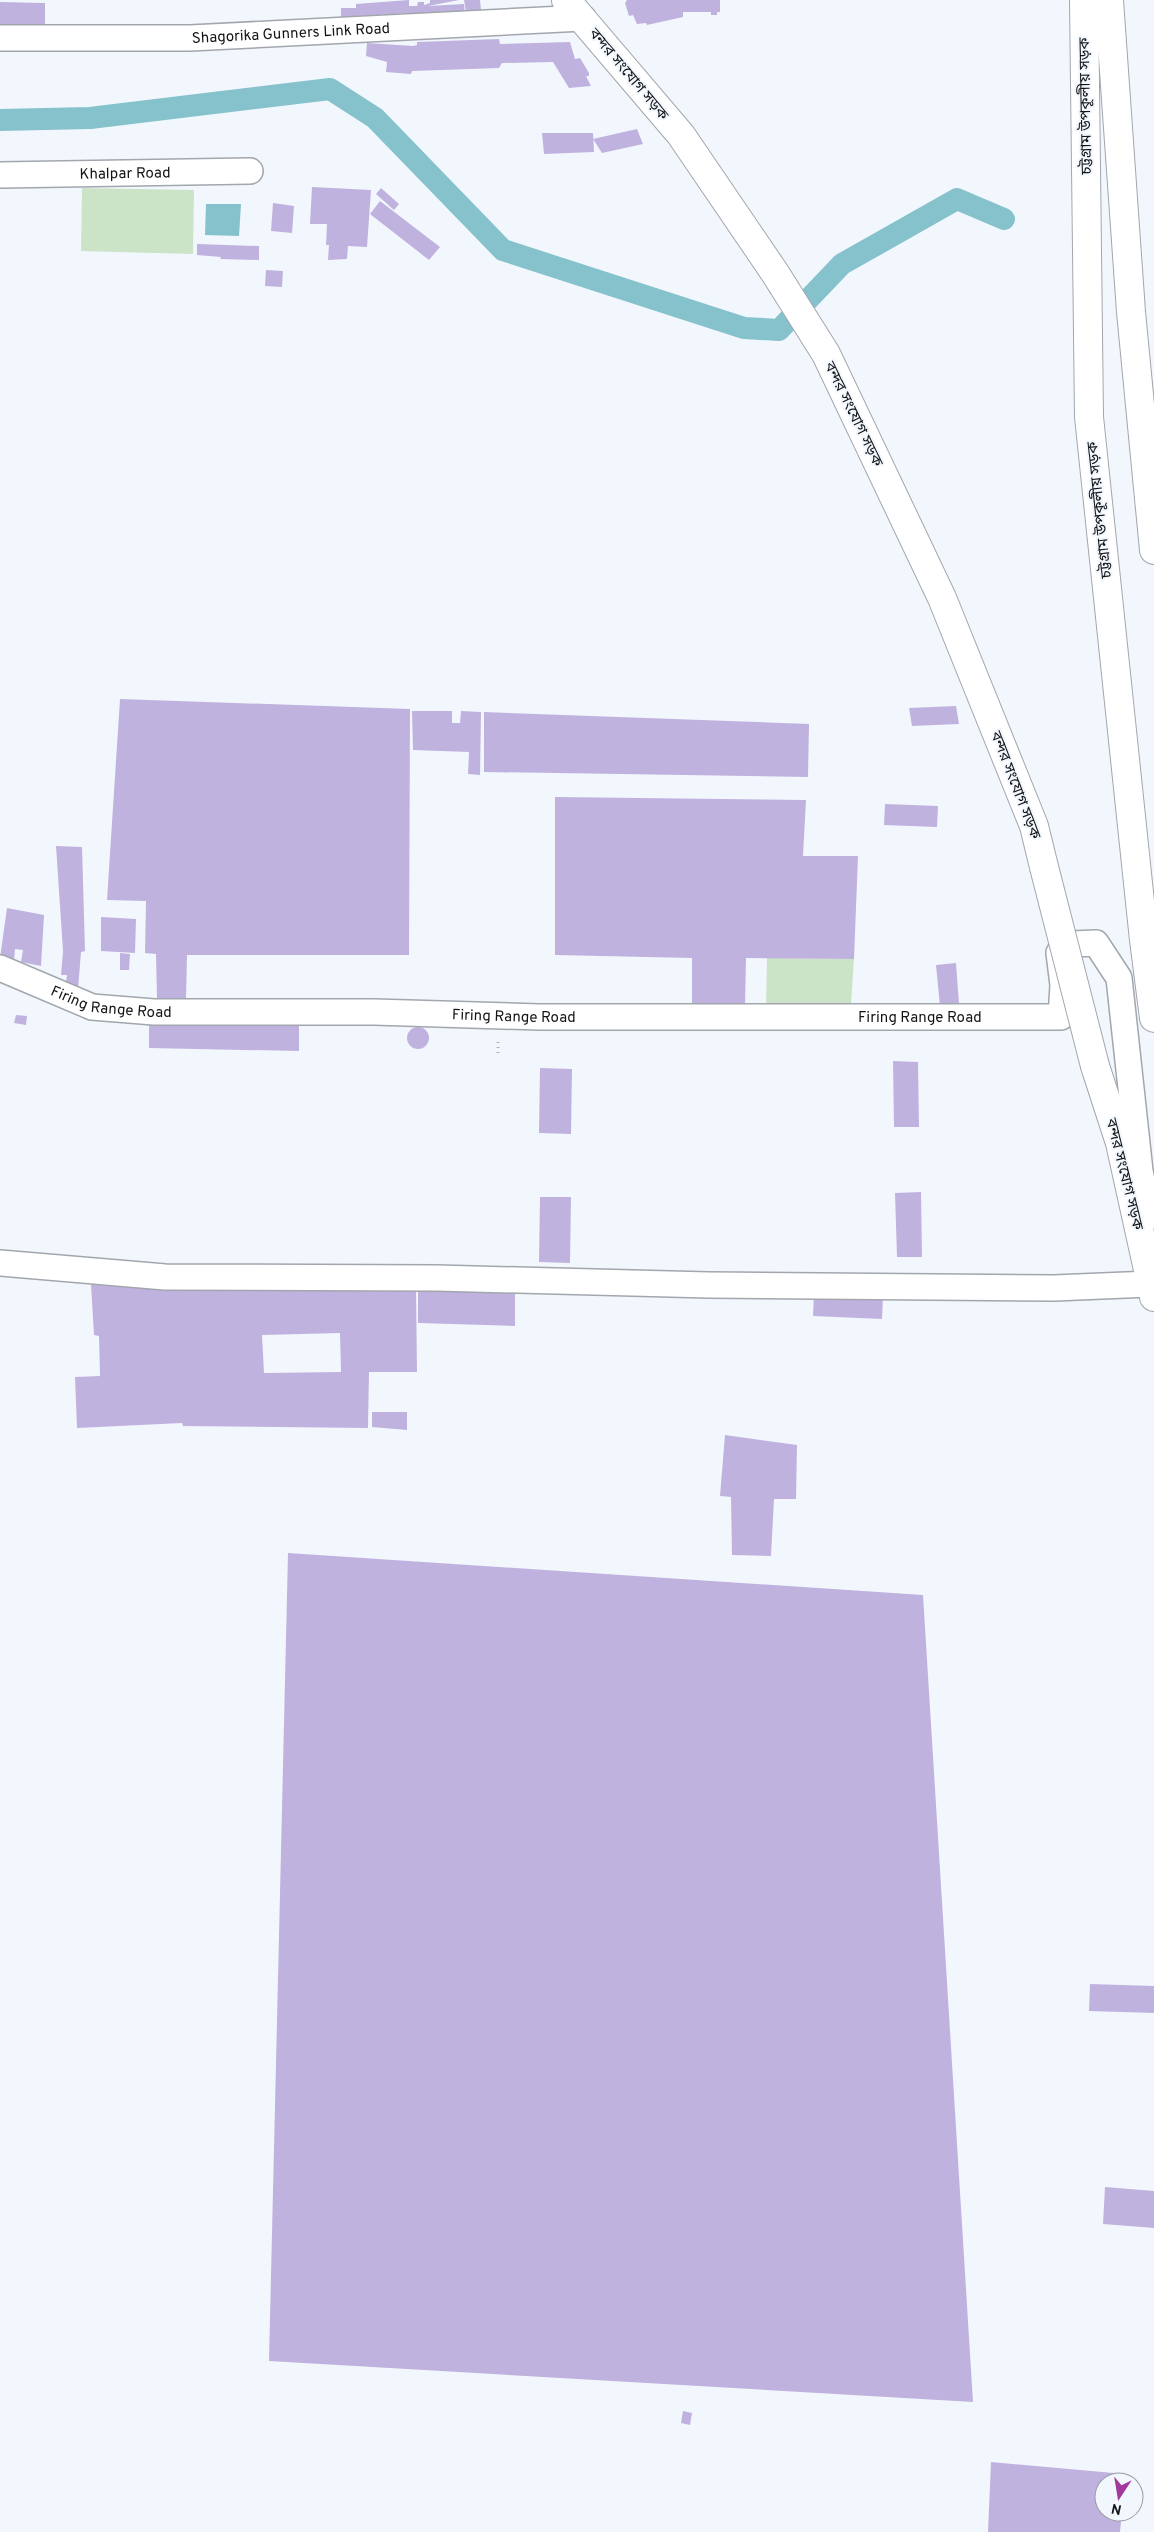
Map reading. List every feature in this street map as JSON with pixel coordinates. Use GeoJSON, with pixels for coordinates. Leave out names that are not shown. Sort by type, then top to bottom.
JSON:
{"type":"FeatureCollection","features":[{"type":"Feature","properties":{"kind":"main road","name":"চট্টগ্রাম উপকূলীয় সড়ক"},"geometry":{"type":"LineString","coordinates":[[1084,0],[1089,417],[1144,940],[1154,1018]]}},
{"type":"Feature","properties":{"kind":"main road","name":"চট্টগ্রাম উপকূলীয় সড়ক"},"geometry":{"type":"LineString","coordinates":[[1109,0],[1131,312],[1154,550]]}},
{"type":"Feature","properties":{"kind":"main road","name":"বন্দর সংযোগ সড়ক"},"geometry":{"type":"LineString","coordinates":[[574,9],[681,135],[775,274],[826,354],[942,598],[1034,826],[1096,1066],[1120,1143],[1152,1290]]}},
{"type":"Feature","properties":{"kind":"street","name":"Shagorika Gunners Link Road"},"geometry":{"type":"LineString","coordinates":[[0,38],[190,38],[574,9]]}},
{"type":"Feature","properties":{"kind":"street","name":"Khalpar Road"},"geometry":{"type":"LineString","coordinates":[[0,175],[250,172]]}},
{"type":"Feature","properties":{"kind":"street","name":"Firing Range Road"},"geometry":{"type":"LineString","coordinates":[[0,968],[92,1007],[154,1012],[374,1012],[539,1017],[1061,1017],[1063,985],[1058,953],[1072,944],[1096,943],[1118,978],[1139,1162],[1152,1220]]}},
{"type":"Feature","properties":{"kind":"street"},"geometry":{"type":"LineString","coordinates":[[0,1263],[166,1277],[428,1278],[1152,1290]]}},
{"type":"Feature","properties":{"kind":"green space"},"geometry":{"type":"Polygon","coordinates":[[[82,188],[194,190],[193,254],[81,251],[82,188]]]}},
{"type":"Feature","properties":{"kind":"green space"},"geometry":{"type":"Polygon","coordinates":[[[767,958],[854,959],[851,1005],[766,1006],[767,958]]]}},
{"type":"Feature","properties":{"kind":"water"},"geometry":{"type":"Polygon","coordinates":[[[206,204],[241,204],[239,236],[205,235],[206,204]]]}},
{"type":"Feature","properties":{"kind":"building"},"geometry":{"type":"Polygon","coordinates":[[[409,0],[409,6],[417,6],[418,2],[424,2],[424,5],[430,3],[430,0],[459,0],[428,6],[464,4],[465,15],[427,16],[427,13],[412,13],[341,17],[341,8],[356,8],[356,4],[409,0]]]}},
{"type":"Feature","properties":{"kind":"building"},"geometry":{"type":"Polygon","coordinates":[[[464,0],[480,0],[481,10],[466,12],[464,0]]]}},
{"type":"Feature","properties":{"kind":"building"},"geometry":{"type":"Polygon","coordinates":[[[627,0],[720,0],[720,12],[717,12],[717,15],[711,15],[711,12],[683,12],[683,17],[647,25],[646,23],[637,24],[633,15],[629,16],[625,3],[627,0]]]}},
{"type":"Feature","properties":{"kind":"building"},"geometry":{"type":"Polygon","coordinates":[[[0,2],[45,3],[45,26],[0,25],[0,2]]]}},
{"type":"Feature","properties":{"kind":"building"},"geometry":{"type":"Polygon","coordinates":[[[499,39],[500,44],[570,42],[575,59],[580,58],[589,73],[589,76],[586,76],[591,86],[569,88],[553,62],[502,63],[499,68],[412,71],[411,74],[386,72],[387,62],[366,56],[367,43],[413,46],[417,45],[417,42],[499,39]]]}},
{"type":"Feature","properties":{"kind":"building"},"geometry":{"type":"Polygon","coordinates":[[[637,129],[643,144],[602,153],[593,139],[637,129]]]}},
{"type":"Feature","properties":{"kind":"building"},"geometry":{"type":"Polygon","coordinates":[[[542,133],[593,133],[594,152],[544,154],[542,133]]]}},
{"type":"Feature","properties":{"kind":"building"},"geometry":{"type":"Polygon","coordinates":[[[312,187],[371,190],[367,247],[348,246],[347,259],[328,260],[329,245],[326,245],[327,224],[310,224],[312,187]]]}},
{"type":"Feature","properties":{"kind":"building"},"geometry":{"type":"Polygon","coordinates":[[[381,188],[399,204],[394,210],[376,194],[381,188]]]}},
{"type":"Feature","properties":{"kind":"building"},"geometry":{"type":"Polygon","coordinates":[[[380,201],[440,247],[429,260],[370,214],[380,201]]]}},
{"type":"Feature","properties":{"kind":"building"},"geometry":{"type":"Polygon","coordinates":[[[273,203],[294,206],[292,233],[271,231],[273,203]]]}},
{"type":"Feature","properties":{"kind":"building"},"geometry":{"type":"Polygon","coordinates":[[[197,244],[259,246],[259,260],[220,259],[221,257],[197,255],[197,244]]]}},
{"type":"Feature","properties":{"kind":"building"},"geometry":{"type":"Polygon","coordinates":[[[266,270],[283,271],[282,287],[265,286],[266,270]]]}},
{"type":"Feature","properties":{"kind":"building"},"geometry":{"type":"Polygon","coordinates":[[[120,699],[410,709],[409,955],[187,955],[186,999],[157,999],[156,954],[145,953],[146,901],[107,900],[120,699]]]}},
{"type":"Feature","properties":{"kind":"building"},"geometry":{"type":"Polygon","coordinates":[[[956,706],[959,724],[912,726],[909,708],[956,706]]]}},
{"type":"Feature","properties":{"kind":"building"},"geometry":{"type":"Polygon","coordinates":[[[412,711],[452,711],[452,723],[460,723],[461,711],[481,712],[480,775],[468,774],[469,752],[413,750],[412,711]]]}},
{"type":"Feature","properties":{"kind":"building"},"geometry":{"type":"Polygon","coordinates":[[[484,712],[809,724],[808,777],[484,772],[484,712]]]}},
{"type":"Feature","properties":{"kind":"building"},"geometry":{"type":"Polygon","coordinates":[[[555,797],[806,800],[803,856],[858,856],[854,959],[746,958],[745,1006],[692,1006],[692,958],[555,955],[555,797]]]}},
{"type":"Feature","properties":{"kind":"building"},"geometry":{"type":"Polygon","coordinates":[[[885,804],[938,806],[937,827],[884,825],[885,804]]]}},
{"type":"Feature","properties":{"kind":"building"},"geometry":{"type":"Polygon","coordinates":[[[56,846],[82,847],[85,951],[81,952],[78,990],[66,983],[67,975],[61,975],[63,951],[56,846]]]}},
{"type":"Feature","properties":{"kind":"building"},"geometry":{"type":"Polygon","coordinates":[[[7,908],[44,915],[41,966],[21,962],[23,950],[15,949],[14,960],[0,958],[7,908]]]}},
{"type":"Feature","properties":{"kind":"building"},"geometry":{"type":"Polygon","coordinates":[[[101,917],[136,919],[135,953],[101,951],[101,917]]]}},
{"type":"Feature","properties":{"kind":"building"},"geometry":{"type":"Polygon","coordinates":[[[120,953],[130,954],[129,970],[120,970],[120,953]]]}},
{"type":"Feature","properties":{"kind":"building"},"geometry":{"type":"Polygon","coordinates":[[[956,963],[959,1004],[940,1006],[936,965],[956,963]]]}},
{"type":"Feature","properties":{"kind":"building"},"geometry":{"type":"Polygon","coordinates":[[[16,1015],[27,1016],[26,1025],[14,1023],[16,1015]]]}},
{"type":"Feature","properties":{"kind":"building"},"geometry":{"type":"Polygon","coordinates":[[[149,1024],[299,1026],[299,1051],[149,1048],[149,1024]]]}},
{"type":"Feature","properties":{"kind":"building"},"geometry":{"type":"Polygon","coordinates":[[[418,1027],[428,1034],[429,1038],[422,1048],[418,1049],[408,1042],[407,1038],[414,1028],[418,1027]]]}},
{"type":"Feature","properties":{"kind":"building"},"geometry":{"type":"Polygon","coordinates":[[[893,1061],[918,1062],[919,1127],[894,1127],[893,1061]]]}},
{"type":"Feature","properties":{"kind":"building"},"geometry":{"type":"Polygon","coordinates":[[[540,1068],[572,1069],[571,1134],[539,1133],[540,1068]]]}},
{"type":"Feature","properties":{"kind":"building"},"geometry":{"type":"Polygon","coordinates":[[[921,1192],[922,1257],[897,1257],[895,1193],[921,1192]]]}},
{"type":"Feature","properties":{"kind":"building"},"geometry":{"type":"Polygon","coordinates":[[[540,1197],[571,1197],[570,1263],[539,1262],[540,1197]]]}},
{"type":"Feature","properties":{"kind":"building"},"geometry":{"type":"Polygon","coordinates":[[[91,1285],[379,1287],[416,1290],[417,1372],[369,1372],[368,1428],[183,1426],[182,1423],[77,1428],[75,1377],[100,1376],[99,1336],[94,1335],[91,1285]],[[340,1333],[262,1335],[264,1373],[341,1372],[340,1333]]]}},
{"type":"Feature","properties":{"kind":"building"},"geometry":{"type":"Polygon","coordinates":[[[418,1290],[515,1293],[515,1326],[418,1323],[418,1290]]]}},
{"type":"Feature","properties":{"kind":"building"},"geometry":{"type":"Polygon","coordinates":[[[814,1293],[883,1297],[882,1319],[813,1316],[814,1293]]]}},
{"type":"Feature","properties":{"kind":"building"},"geometry":{"type":"Polygon","coordinates":[[[372,1412],[407,1412],[407,1430],[372,1427],[372,1412]]]}},
{"type":"Feature","properties":{"kind":"building"},"geometry":{"type":"Polygon","coordinates":[[[725,1435],[797,1445],[796,1499],[774,1499],[771,1556],[732,1555],[731,1497],[720,1496],[725,1435]]]}},
{"type":"Feature","properties":{"kind":"building"},"geometry":{"type":"Polygon","coordinates":[[[288,1553],[923,1595],[973,2402],[269,2361],[288,1553]]]}},
{"type":"Feature","properties":{"kind":"building"},"geometry":{"type":"Polygon","coordinates":[[[1090,1984],[1154,1986],[1154,2013],[1089,2011],[1090,1984]]]}},
{"type":"Feature","properties":{"kind":"building"},"geometry":{"type":"Polygon","coordinates":[[[1105,2187],[1154,2191],[1154,2228],[1103,2224],[1105,2187]]]}},
{"type":"Feature","properties":{"kind":"building"},"geometry":{"type":"Polygon","coordinates":[[[683,2411],[692,2413],[690,2425],[681,2423],[683,2411]]]}},
{"type":"Feature","properties":{"kind":"building"},"geometry":{"type":"Polygon","coordinates":[[[991,2462],[1103,2472],[1094,2472],[1094,2522],[1121,2522],[1120,2532],[988,2532],[991,2462]]]}},
{"type":"Feature","properties":{"kind":"waterway"},"geometry":{"type":"LineString","coordinates":[[0,120],[90,118],[330,89],[375,118],[503,250],[744,328],[779,330],[842,264],[957,199],[1004,219]]}}]}
